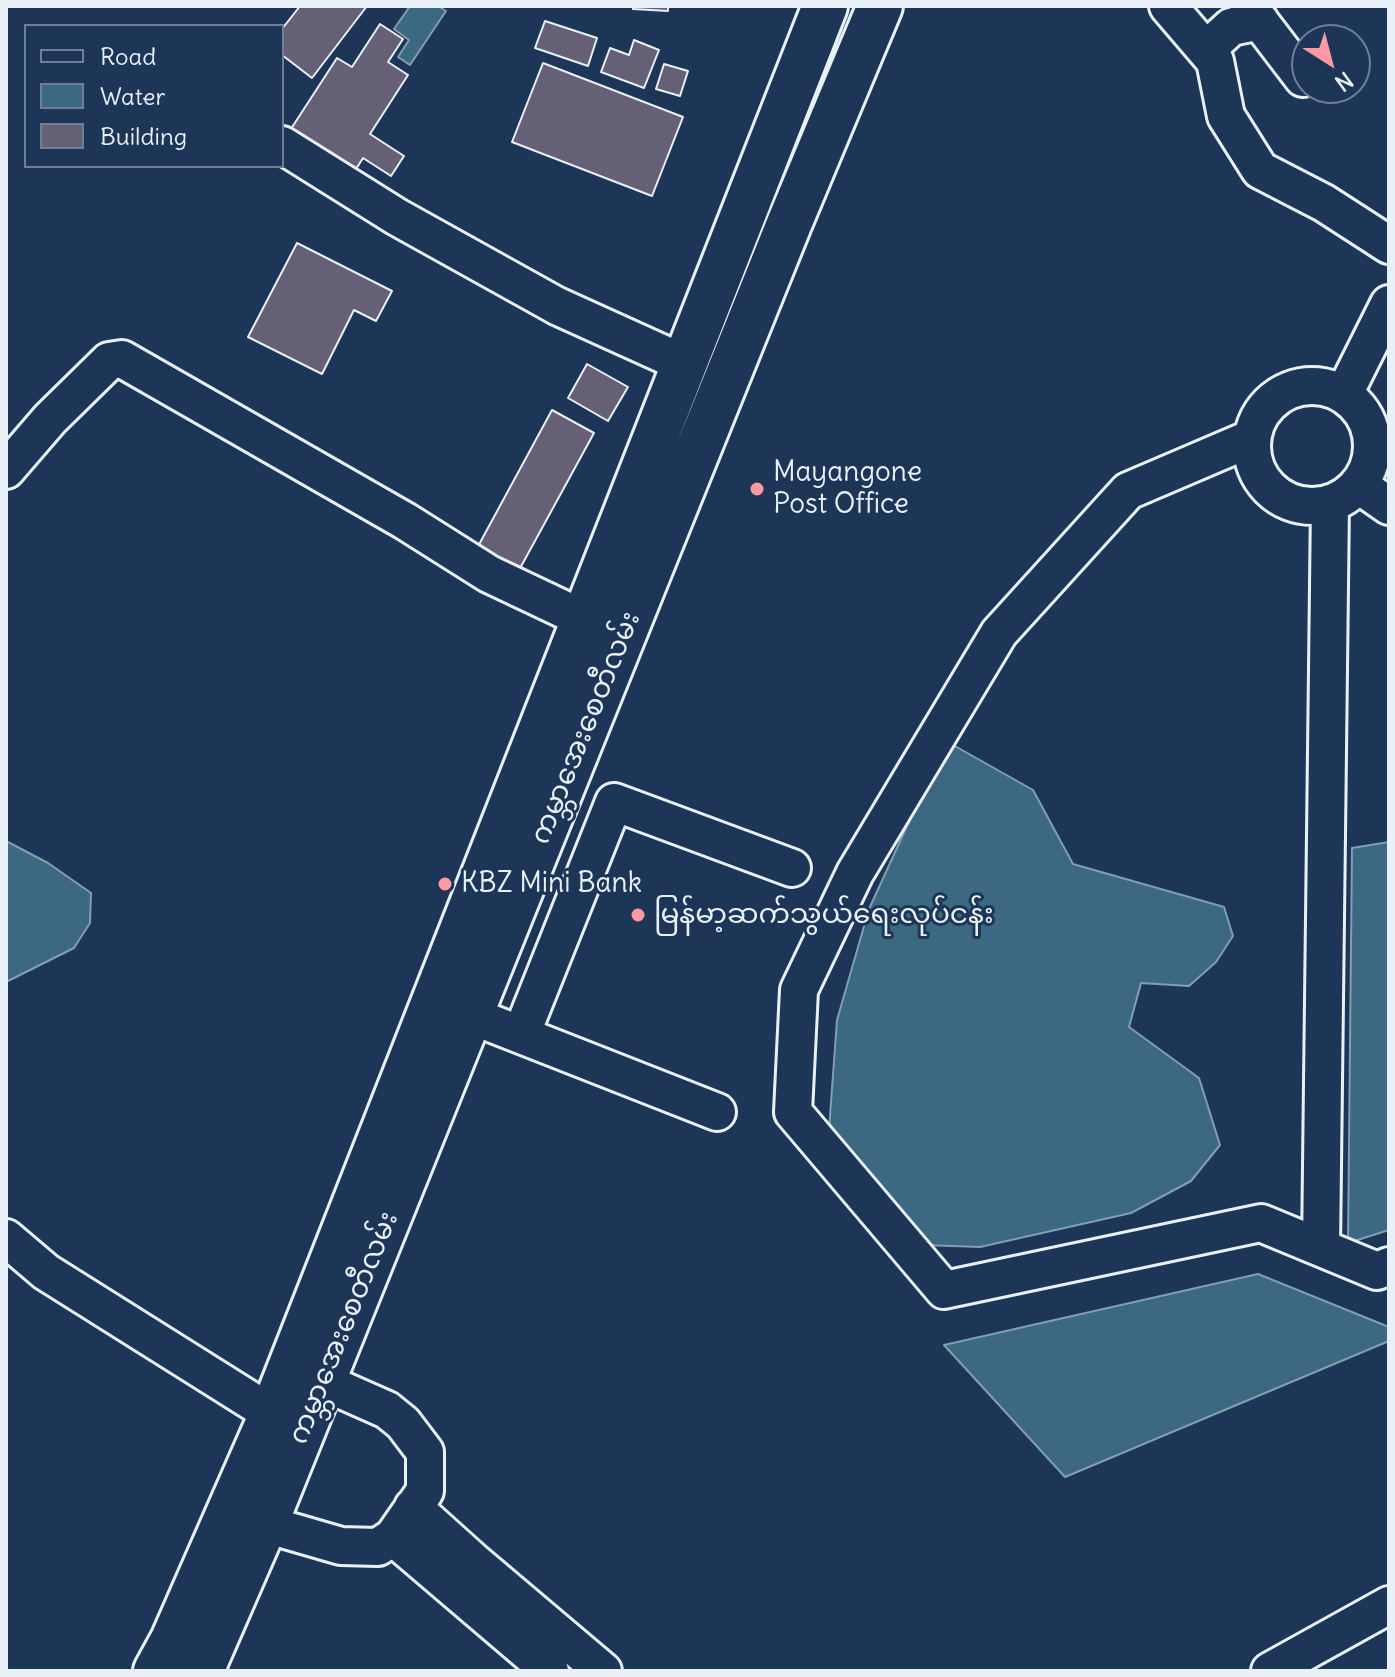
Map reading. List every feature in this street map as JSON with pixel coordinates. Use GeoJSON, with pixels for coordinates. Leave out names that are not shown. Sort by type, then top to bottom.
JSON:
{"type":"FeatureCollection","features":[{"type":"Feature","properties":{"kind":"main road","name":"ကမ္ဘာအေးစေတီလမ်း"},"geometry":{"type":"LineString","coordinates":[[452,1027],[592,601],[825,6]]}},
{"type":"Feature","properties":{"kind":"main road","name":"ကမ္ဘာအေးစေတီလမ်း"},"geometry":{"type":"LineString","coordinates":[[187,1664],[265,1524],[307,1374],[452,1027],[639,597],[880,6]]}},
{"type":"Feature","properties":{"kind":"main road"},"geometry":{"type":"LineString","coordinates":[[744,213],[789,224]]}},
{"type":"Feature","properties":{"kind":"main road"},"geometry":{"type":"LineString","coordinates":[[592,601],[639,597]]}},
{"type":"Feature","properties":{"kind":"main road","name":"ကမ္ဘာအေးစေတီလမ်း"},"geometry":{"type":"LineString","coordinates":[[187,1664],[272,1414],[307,1374]]}},
{"type":"Feature","properties":{"kind":"street"},"geometry":{"type":"LineString","coordinates":[[1168,6],[1215,61],[1226,116],[1260,170],[1324,203],[1389,245]]}},
{"type":"Feature","properties":{"kind":"street"},"geometry":{"type":"LineString","coordinates":[[1206,50],[1231,27],[1254,13],[1291,62]]}},
{"type":"Feature","properties":{"kind":"street"},"geometry":{"type":"LineString","coordinates":[[284,146],[397,217],[557,306],[685,364]]}},
{"type":"Feature","properties":{"kind":"street"},"geometry":{"type":"LineString","coordinates":[[1344,394],[1389,304]]}},
{"type":"Feature","properties":{"kind":"street"},"geometry":{"type":"LineString","coordinates":[[6,470],[50,419],[109,361],[122,359],[405,521],[489,574],[592,601]]}},
{"type":"Feature","properties":{"kind":"street"},"geometry":{"type":"LineString","coordinates":[[1311,385],[1328,387],[1344,394],[1358,405],[1367,419],[1373,453],[1368,470],[1344,494],[1313,506],[1296,504],[1280,497],[1267,486],[1253,456],[1252,438],[1266,407],[1279,395],[1311,385]]}},
{"type":"Feature","properties":{"kind":"street"},"geometry":{"type":"LineString","coordinates":[[1252,438],[1128,491],[999,633],[855,873],[799,990],[793,1112],[944,1290],[1261,1223],[1377,1271],[1389,1266]]}},
{"type":"Feature","properties":{"kind":"street"},"geometry":{"type":"LineString","coordinates":[[1344,494],[1389,506]]}},
{"type":"Feature","properties":{"kind":"street"},"geometry":{"type":"LineString","coordinates":[[1321,1248],[1344,494]]}},
{"type":"Feature","properties":{"kind":"street"},"geometry":{"type":"LineString","coordinates":[[521,1035],[614,802],[792,868]]}},
{"type":"Feature","properties":{"kind":"street"},"geometry":{"type":"LineString","coordinates":[[452,1027],[521,1035],[717,1112]]}},
{"type":"Feature","properties":{"kind":"street"},"geometry":{"type":"LineString","coordinates":[[6,1238],[46,1272],[272,1414]]}},
{"type":"Feature","properties":{"kind":"street"},"geometry":{"type":"LineString","coordinates":[[265,1524],[341,1546],[378,1547],[393,1537],[425,1491],[425,1452],[403,1423],[387,1410],[307,1374]]}},
{"type":"Feature","properties":{"kind":"street"},"geometry":{"type":"LineString","coordinates":[[413,1507],[603,1671]]}},
{"type":"Feature","properties":{"kind":"street"},"geometry":{"type":"LineString","coordinates":[[393,1537],[550,1671]]}},
{"type":"Feature","properties":{"kind":"street"},"geometry":{"type":"LineString","coordinates":[[1270,1671],[1389,1605]]}},
{"type":"Feature","properties":{"kind":"water"},"geometry":{"type":"Polygon","coordinates":[[[410,6],[438,6],[446,11],[410,65],[398,57],[409,40],[394,29],[410,6]]]}},
{"type":"Feature","properties":{"kind":"water"},"geometry":{"type":"Polygon","coordinates":[[[946,741],[1033,790],[1073,864],[1224,907],[1233,936],[1216,962],[1189,986],[1141,983],[1129,1027],[1199,1078],[1220,1145],[1191,1181],[1131,1213],[980,1247],[923,1245],[829,1130],[837,1020],[869,909],[946,741]]]}},
{"type":"Feature","properties":{"kind":"water"},"geometry":{"type":"Polygon","coordinates":[[[6,841],[48,863],[91,893],[90,923],[74,948],[6,982],[6,841]]]}},
{"type":"Feature","properties":{"kind":"water"},"geometry":{"type":"Polygon","coordinates":[[[1389,842],[1389,1230],[1348,1243],[1352,848],[1389,842]]]}},
{"type":"Feature","properties":{"kind":"water"},"geometry":{"type":"Polygon","coordinates":[[[1258,1274],[1389,1327],[1389,1341],[1065,1477],[944,1345],[1258,1274]]]}},
{"type":"Feature","properties":{"kind":"building"},"geometry":{"type":"Polygon","coordinates":[[[300,6],[367,6],[312,78],[284,57],[284,26],[300,6]]]}},
{"type":"Feature","properties":{"kind":"building"},"geometry":{"type":"Polygon","coordinates":[[[633,6],[668,6],[668,11],[633,9],[633,6]]]}},
{"type":"Feature","properties":{"kind":"building"},"geometry":{"type":"Polygon","coordinates":[[[545,21],[597,38],[588,66],[535,48],[545,21]]]}},
{"type":"Feature","properties":{"kind":"building"},"geometry":{"type":"Polygon","coordinates":[[[380,24],[403,39],[388,62],[408,75],[370,134],[404,156],[391,176],[363,158],[351,177],[287,135],[337,58],[352,67],[380,24]]]}},
{"type":"Feature","properties":{"kind":"building"},"geometry":{"type":"Polygon","coordinates":[[[634,40],[659,50],[644,88],[601,72],[610,48],[629,55],[634,40]]]}},
{"type":"Feature","properties":{"kind":"building"},"geometry":{"type":"Polygon","coordinates":[[[543,63],[683,117],[652,196],[512,142],[543,63]]]}},
{"type":"Feature","properties":{"kind":"building"},"geometry":{"type":"Polygon","coordinates":[[[664,64],[688,71],[680,96],[656,89],[664,64]]]}},
{"type":"Feature","properties":{"kind":"building"},"geometry":{"type":"Polygon","coordinates":[[[297,243],[392,291],[376,321],[354,310],[322,374],[248,337],[297,243]]]}},
{"type":"Feature","properties":{"kind":"building"},"geometry":{"type":"Polygon","coordinates":[[[587,364],[628,387],[608,421],[568,398],[587,364]]]}},
{"type":"Feature","properties":{"kind":"building"},"geometry":{"type":"Polygon","coordinates":[[[552,410],[594,433],[518,572],[476,550],[552,410]]]}},
{"type":"Feature","properties":{"kind":"place","name":"Mayangone Post Office"},"geometry":{"type":"Point","coordinates":[757,489]}},
{"type":"Feature","properties":{"kind":"place","name":"KBZ Mini Bank"},"geometry":{"type":"Point","coordinates":[445,884]}},
{"type":"Feature","properties":{"kind":"place","name":"မြန်မာ့ဆက်သွယ်ရေးလုပ်ငန်း"},"geometry":{"type":"Point","coordinates":[638,915]}}]}
